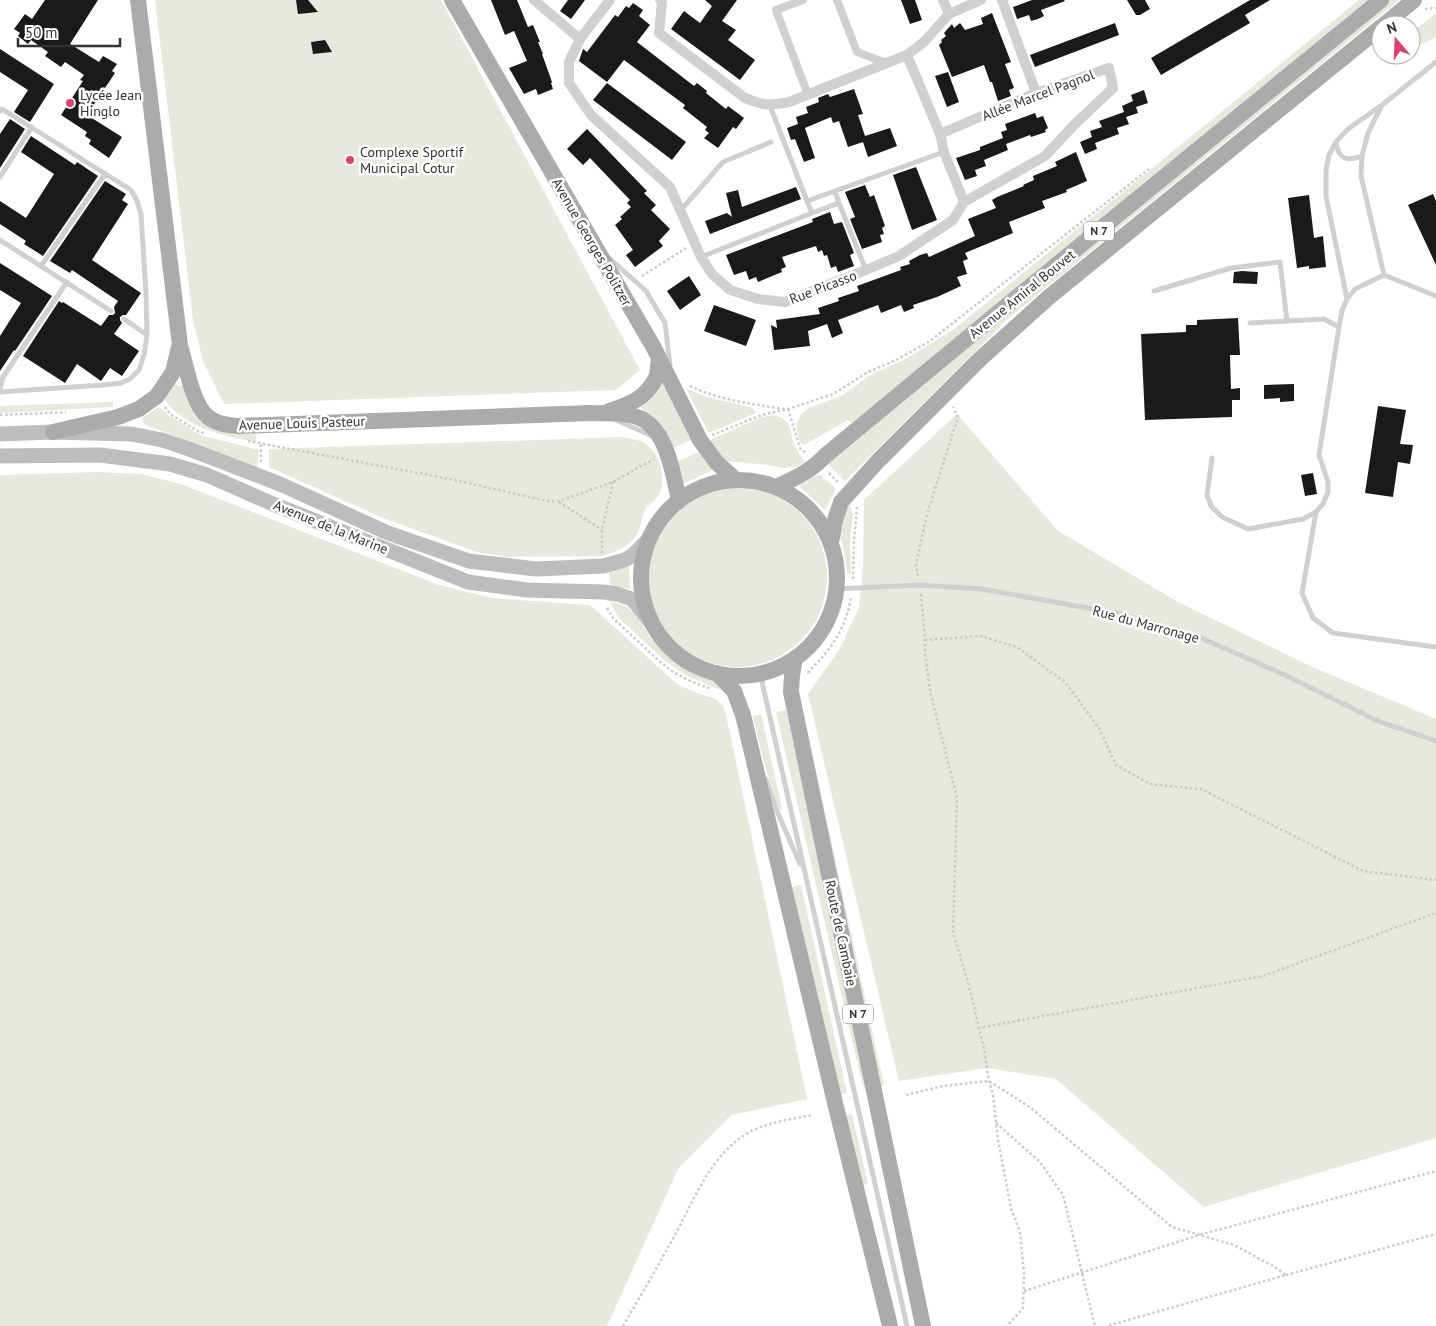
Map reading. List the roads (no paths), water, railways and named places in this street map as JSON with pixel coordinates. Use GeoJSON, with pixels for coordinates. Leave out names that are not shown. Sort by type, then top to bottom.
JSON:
{"type":"FeatureCollection","features":[{"type":"Feature","properties":{"kind":"main road","name":"Avenue Louis Pasteur"},"geometry":{"type":"LineString","coordinates":[[138,0],[180,345],[194,398],[209,418],[222,424],[260,426],[600,413],[624,414],[639,418],[648,423],[664,447],[671,464],[679,501]]}},
{"type":"Feature","properties":{"kind":"main road","name":"Avenue Georges Politzer"},"geometry":{"type":"LineString","coordinates":[[452,0],[659,359],[700,440],[717,463],[736,480]]}},
{"type":"Feature","properties":{"kind":"main road","name":"Avenue Amiral Bouvet"},"geometry":{"type":"LineString","coordinates":[[776,487],[801,476],[818,463],[1016,298],[1381,0]]}},
{"type":"Feature","properties":{"kind":"main road","name":"Avenue Amiral Bouvet"},"geometry":{"type":"LineString","coordinates":[[1396,15],[1414,0]]}},
{"type":"Feature","properties":{"kind":"main road","name":"Avenue Amiral Bouvet"},"geometry":{"type":"LineString","coordinates":[[831,543],[835,520],[841,502],[878,461],[972,367],[1049,297],[1371,35]]}},
{"type":"Feature","properties":{"kind":"main road"},"geometry":{"type":"LineString","coordinates":[[53,432],[118,417],[139,409],[157,396],[173,372],[180,345]]}},
{"type":"Feature","properties":{"kind":"main road"},"geometry":{"type":"LineString","coordinates":[[600,413],[631,404],[645,393],[656,377],[659,359]]}},
{"type":"Feature","properties":{"kind":"main road","name":"Avenue de la Marine"},"geometry":{"type":"LineString","coordinates":[[0,434],[53,432],[131,434],[154,438],[260,476],[388,533],[469,561],[536,569],[603,566],[633,556],[650,538]]}},
{"type":"Feature","properties":{"kind":"main road","name":"Avenue de la Marine"},"geometry":{"type":"LineString","coordinates":[[0,456],[100,455],[170,464],[207,475],[273,504],[468,582],[527,590],[617,594],[632,599],[651,622]]}},
{"type":"Feature","properties":{"kind":"main road"},"geometry":{"type":"LineString","coordinates":[[715,681],[760,673],[796,658],[816,639],[830,616],[836,589],[837,566],[831,543],[815,515],[790,494],[776,487],[757,482],[736,480],[716,483],[696,490],[679,501],[662,518],[650,538],[641,566],[642,594],[651,622],[668,645],[715,681],[734,691],[743,714],[890,1326]]}},
{"type":"Feature","properties":{"kind":"main road","name":"Route de Cambaie"},"geometry":{"type":"LineString","coordinates":[[796,658],[792,675],[791,692],[793,703],[923,1326]]}},
{"type":"Feature","properties":{"kind":"street"},"geometry":{"type":"LineString","coordinates":[[534,0],[580,39]]}},
{"type":"Feature","properties":{"kind":"street","name":"Rue Picasso"},"geometry":{"type":"LineString","coordinates":[[610,0],[580,39],[569,62],[569,83],[591,115],[670,187],[701,257],[712,274],[730,290],[758,299],[786,302],[899,256],[953,220],[964,202]]}},
{"type":"Feature","properties":{"kind":"street"},"geometry":{"type":"LineString","coordinates":[[660,0],[662,2],[659,33],[745,98],[770,106],[808,95],[907,55],[924,42],[949,14],[981,0]]}},
{"type":"Feature","properties":{"kind":"street"},"geometry":{"type":"LineString","coordinates":[[804,0],[776,10],[808,95]]}},
{"type":"Feature","properties":{"kind":"street"},"geometry":{"type":"LineString","coordinates":[[837,0],[857,52],[886,63]]}},
{"type":"Feature","properties":{"kind":"street"},"geometry":{"type":"LineString","coordinates":[[943,0],[949,14]]}},
{"type":"Feature","properties":{"kind":"street"},"geometry":{"type":"LineString","coordinates":[[1002,0],[1036,93]]}},
{"type":"Feature","properties":{"kind":"street"},"geometry":{"type":"LineString","coordinates":[[907,55],[940,134],[944,152],[964,202]]}},
{"type":"Feature","properties":{"kind":"street","name":"Allée Marcel Pagnol"},"geometry":{"type":"LineString","coordinates":[[940,134],[1036,93],[1109,68],[1113,88],[1045,156],[964,202]]}},
{"type":"Feature","properties":{"kind":"lane"},"geometry":{"type":"LineString","coordinates":[[1347,299],[1326,196],[1326,170],[1329,155],[1336,142],[1348,129],[1382,105],[1436,62]]}},
{"type":"Feature","properties":{"kind":"lane"},"geometry":{"type":"LineString","coordinates":[[1382,105],[1368,133],[1362,156],[1362,176],[1384,275]]}},
{"type":"Feature","properties":{"kind":"lane"},"geometry":{"type":"LineString","coordinates":[[770,106],[812,213]]}},
{"type":"Feature","properties":{"kind":"lane"},"geometry":{"type":"LineString","coordinates":[[0,111],[2,109],[32,127],[131,190],[141,214],[148,336],[139,370],[130,379],[121,383],[0,390],[4,377],[67,282]]}},
{"type":"Feature","properties":{"kind":"lane"},"geometry":{"type":"LineString","coordinates":[[0,177],[32,127]]}},
{"type":"Feature","properties":{"kind":"lane"},"geometry":{"type":"LineString","coordinates":[[681,211],[723,162],[771,142]]}},
{"type":"Feature","properties":{"kind":"lane"},"geometry":{"type":"LineString","coordinates":[[1336,142],[1337,152],[1343,158],[1354,160],[1362,156]]}},
{"type":"Feature","properties":{"kind":"lane"},"geometry":{"type":"LineString","coordinates":[[807,202],[944,152]]}},
{"type":"Feature","properties":{"kind":"lane"},"geometry":{"type":"LineString","coordinates":[[41,266],[105,174]]}},
{"type":"Feature","properties":{"kind":"lane"},"geometry":{"type":"LineString","coordinates":[[835,191],[866,270]]}},
{"type":"Feature","properties":{"kind":"lane"},"geometry":{"type":"LineString","coordinates":[[701,257],[839,203]]}},
{"type":"Feature","properties":{"kind":"lane"},"geometry":{"type":"LineString","coordinates":[[0,240],[111,311]]}},
{"type":"Feature","properties":{"kind":"lane"},"geometry":{"type":"LineString","coordinates":[[593,243],[646,292],[665,323],[672,386]]}},
{"type":"Feature","properties":{"kind":"lane"},"geometry":{"type":"LineString","coordinates":[[1154,291],[1231,268],[1280,262],[1287,321]]}},
{"type":"Feature","properties":{"kind":"lane"},"geometry":{"type":"LineString","coordinates":[[1212,458],[1207,495],[1211,506],[1222,517],[1248,529],[1303,519],[1316,512],[1323,504],[1328,492],[1328,482],[1320,455],[1339,327],[1347,299],[1355,289],[1384,275],[1436,296]]}},
{"type":"Feature","properties":{"kind":"lane"},"geometry":{"type":"LineString","coordinates":[[124,319],[148,336]]}},
{"type":"Feature","properties":{"kind":"lane"},"geometry":{"type":"LineString","coordinates":[[1250,323],[1324,319],[1339,327]]}},
{"type":"Feature","properties":{"kind":"lane"},"geometry":{"type":"LineString","coordinates":[[1316,512],[1302,592],[1313,618],[1334,633],[1436,647]]}},
{"type":"Feature","properties":{"kind":"lane","name":"Rue du Marronage"},"geometry":{"type":"LineString","coordinates":[[836,589],[920,585],[982,590],[1121,614],[1200,638],[1378,721],[1436,741]]}},
{"type":"Feature","properties":{"kind":"lane"},"geometry":{"type":"LineString","coordinates":[[760,673],[907,1326]]}},
{"type":"Feature","properties":{"kind":"lane"},"geometry":{"type":"LineString","coordinates":[[743,714],[762,767]]}},
{"type":"Feature","properties":{"kind":"lane"},"geometry":{"type":"LineString","coordinates":[[765,776],[777,811],[805,876]]}},
{"type":"Feature","properties":{"kind":"place","name":"Lycée Jean Hinglo"},"geometry":{"type":"Point","coordinates":[70,103]}},
{"type":"Feature","properties":{"kind":"place","name":"Complexe Sportif Municipal Cotur"},"geometry":{"type":"Point","coordinates":[350,160]}}]}
